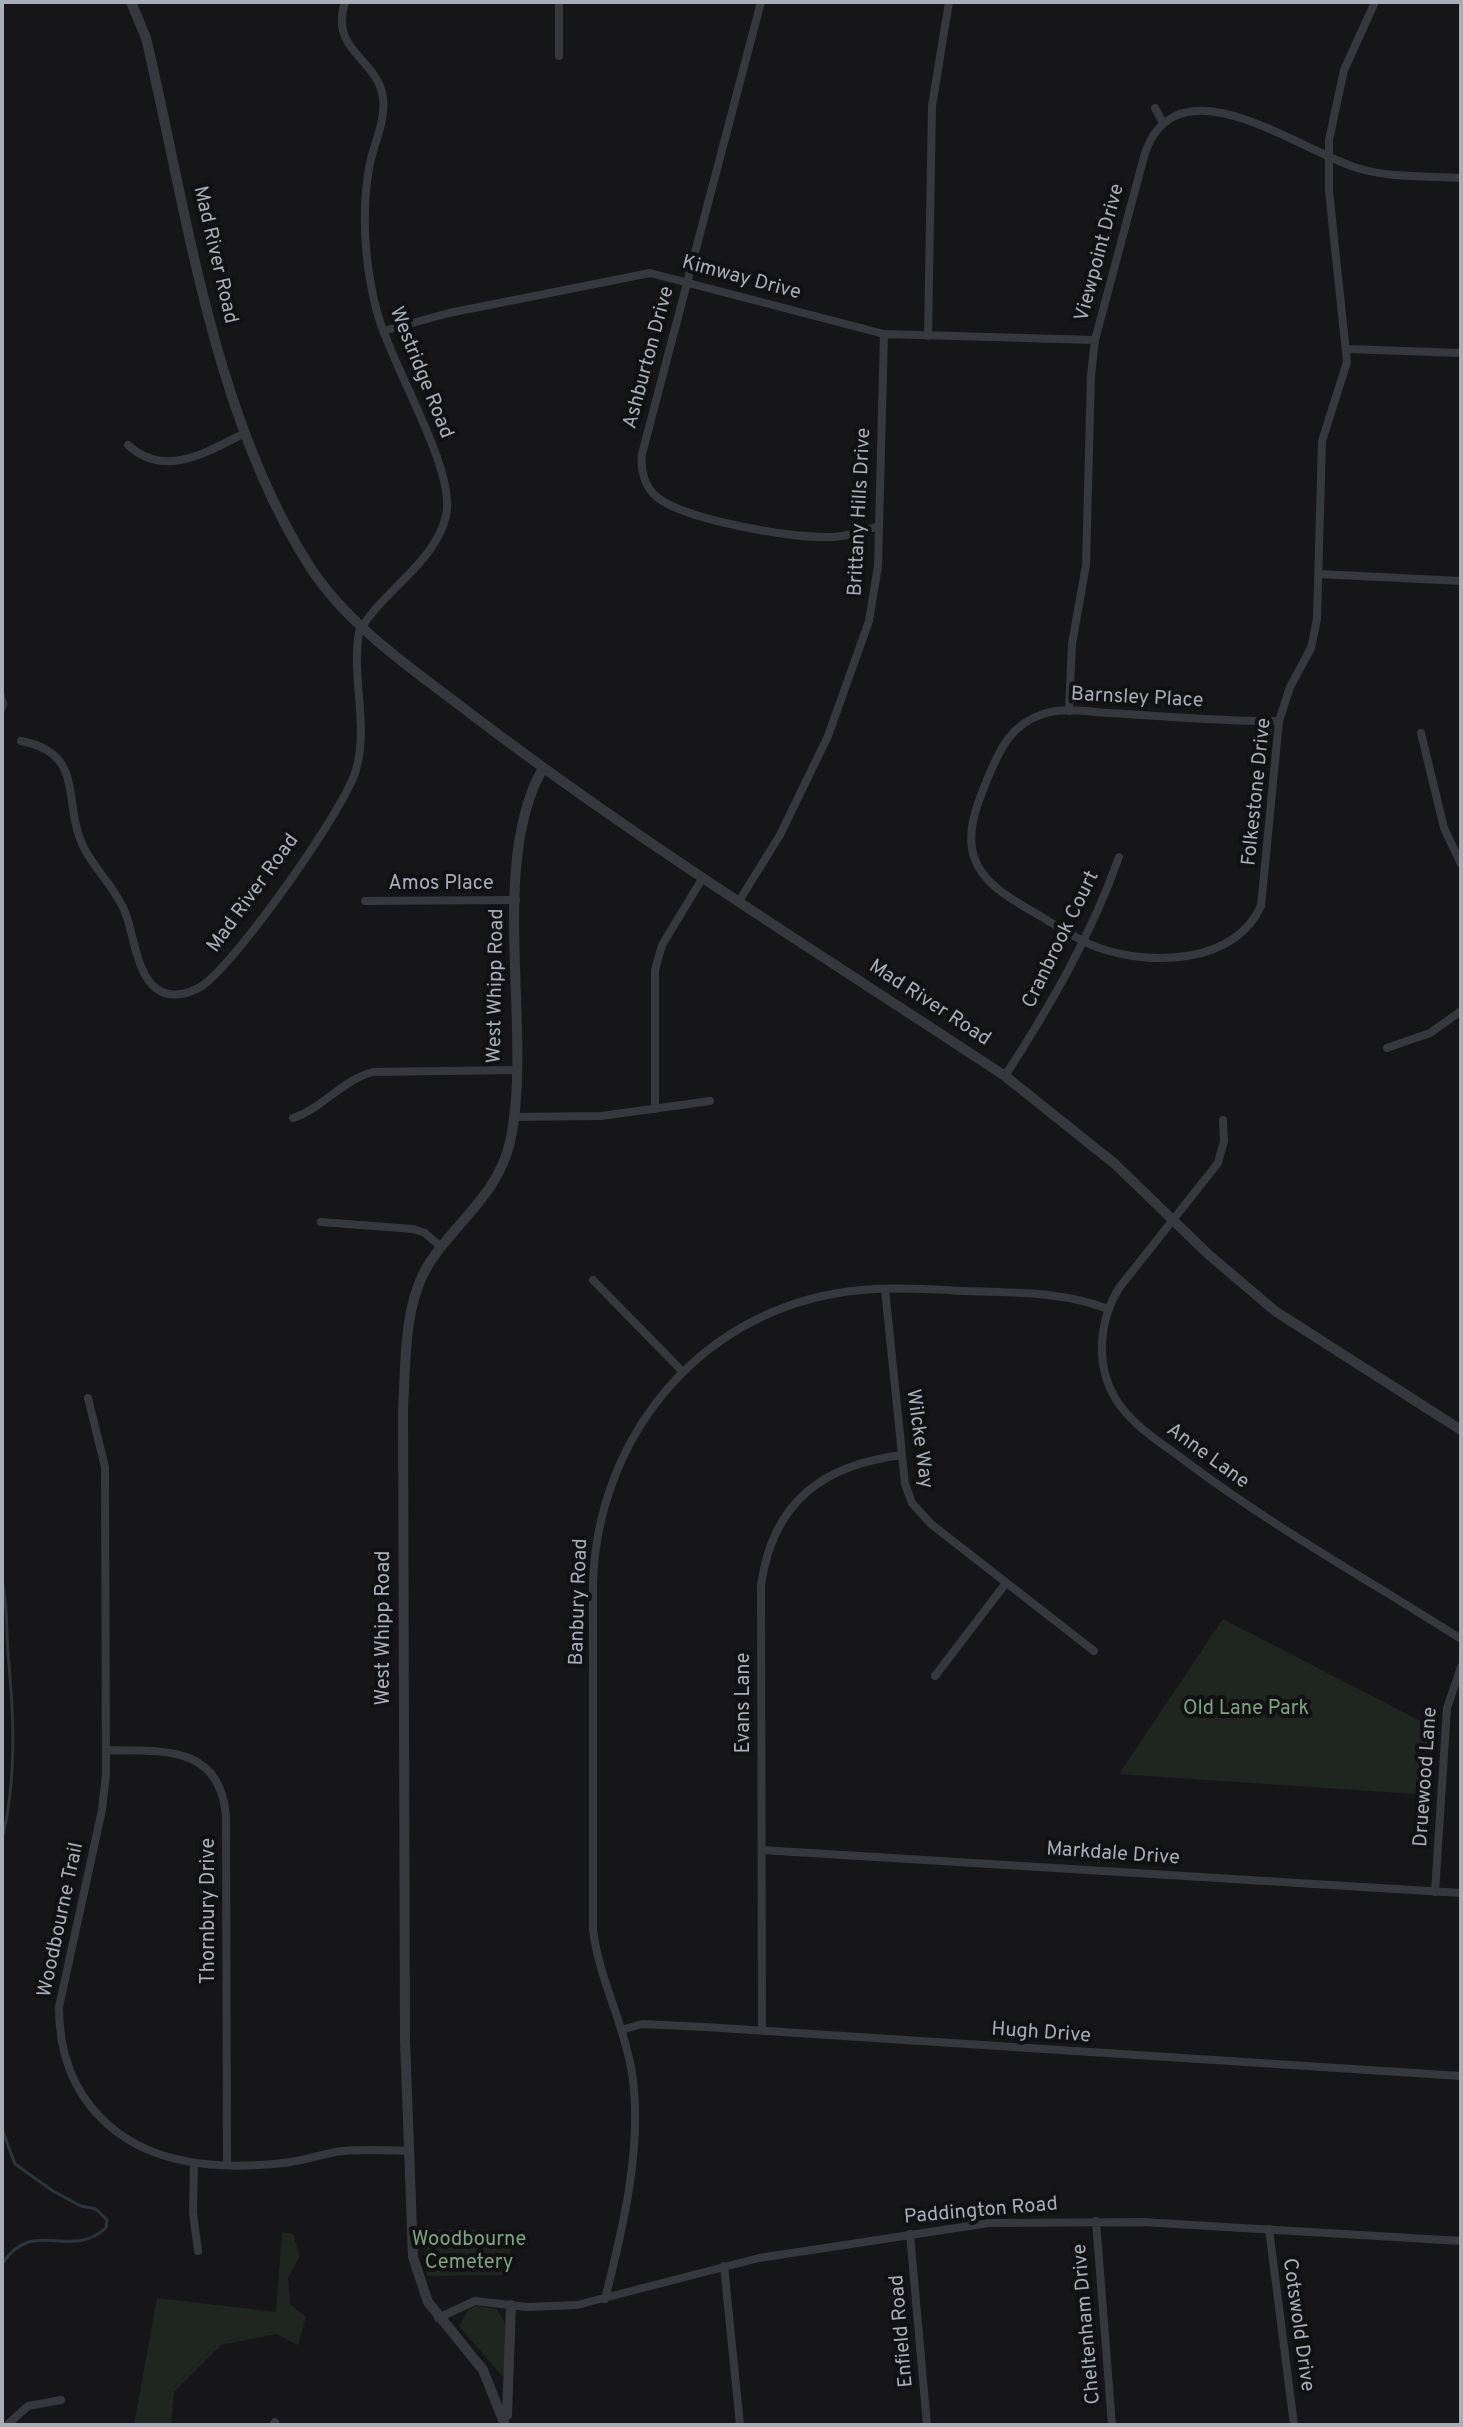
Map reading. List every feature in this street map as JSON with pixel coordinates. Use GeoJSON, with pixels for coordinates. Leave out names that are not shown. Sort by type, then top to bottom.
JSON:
{"type":"FeatureCollection","features":[{"type":"Feature","properties":{"kind":"street","name":"Mad River Road"},"geometry":{"type":"LineString","coordinates":[[131,2],[146,38],[220,361],[245,433],[308,564],[337,603],[362,627],[543,768],[702,879],[1005,1076],[1103,1154],[1275,1311],[1461,1430]]}},
{"type":"Feature","properties":{"kind":"street","name":"Westridge Road"},"geometry":{"type":"LineString","coordinates":[[345,2],[343,33],[355,55],[378,82],[384,102],[364,203],[370,284],[383,331],[442,468],[448,507],[434,542],[362,627]]}},
{"type":"Feature","properties":{"kind":"street"},"geometry":{"type":"LineString","coordinates":[[559,2],[559,56]]}},
{"type":"Feature","properties":{"kind":"street","name":"Ashburton Drive"},"geometry":{"type":"LineString","coordinates":[[761,2],[642,454],[643,476],[653,493],[683,509],[771,533],[831,537],[879,526]]}},
{"type":"Feature","properties":{"kind":"street"},"geometry":{"type":"LineString","coordinates":[[928,336],[932,106],[949,2]]}},
{"type":"Feature","properties":{"kind":"street","name":"Folkestone Drive"},"geometry":{"type":"LineString","coordinates":[[1004,743],[976,810],[971,840],[974,856],[989,882],[1084,941],[1122,954],[1165,958],[1216,947],[1247,929],[1255,918],[1263,895],[1279,721],[1290,687],[1315,635],[1322,441],[1340,392],[1347,349],[1331,222],[1329,155],[1335,102],[1344,70],[1375,2]]}},
{"type":"Feature","properties":{"kind":"street"},"geometry":{"type":"LineString","coordinates":[[1155,108],[1162,121],[1181,111],[1209,109],[1361,169],[1461,178]]}},
{"type":"Feature","properties":{"kind":"street","name":"Viewpoint Drive"},"geometry":{"type":"LineString","coordinates":[[1069,711],[1072,644],[1086,565],[1090,384],[1095,340],[1145,153],[1151,134],[1162,121]]}},
{"type":"Feature","properties":{"kind":"street","name":"Kimway Drive"},"geometry":{"type":"LineString","coordinates":[[383,331],[425,318],[627,275],[662,274],[884,334],[1095,340]]}},
{"type":"Feature","properties":{"kind":"street","name":"Brittany Hills Drive"},"geometry":{"type":"LineString","coordinates":[[739,901],[799,799],[844,695],[869,621],[877,581],[884,334]]}},
{"type":"Feature","properties":{"kind":"street"},"geometry":{"type":"LineString","coordinates":[[1347,349],[1461,353]]}},
{"type":"Feature","properties":{"kind":"street"},"geometry":{"type":"LineString","coordinates":[[128,445],[147,458],[172,462],[202,454],[245,433]]}},
{"type":"Feature","properties":{"kind":"street"},"geometry":{"type":"LineString","coordinates":[[1319,574],[1461,581]]}},
{"type":"Feature","properties":{"kind":"street","name":"Mad River Road"},"geometry":{"type":"LineString","coordinates":[[21,741],[46,750],[68,773],[81,841],[125,911],[149,981],[168,994],[187,993],[205,984],[231,959],[348,789],[360,751],[362,700],[357,650],[362,627]]}},
{"type":"Feature","properties":{"kind":"street","name":"Barnsley Place"},"geometry":{"type":"LineString","coordinates":[[1004,743],[1028,720],[1045,713],[1069,711],[1279,721]]}},
{"type":"Feature","properties":{"kind":"street"},"geometry":{"type":"LineString","coordinates":[[1421,733],[1444,828],[1461,864]]}},
{"type":"Feature","properties":{"kind":"street","name":"West Whipp Road"},"geometry":{"type":"LineString","coordinates":[[506,2425],[483,2370],[438,2318],[415,2272],[405,2040],[403,1410],[415,1294],[441,1247],[494,1185],[506,1155],[513,1117],[516,900],[523,822],[543,768]]}},
{"type":"Feature","properties":{"kind":"street","name":"Cranbrook Court"},"geometry":{"type":"LineString","coordinates":[[1005,1076],[1058,993],[1084,941],[1119,857]]}},
{"type":"Feature","properties":{"kind":"street"},"geometry":{"type":"LineString","coordinates":[[655,1109],[655,970],[662,945],[702,879]]}},
{"type":"Feature","properties":{"kind":"street","name":"Amos Place"},"geometry":{"type":"LineString","coordinates":[[365,901],[516,900]]}},
{"type":"Feature","properties":{"kind":"street"},"geometry":{"type":"LineString","coordinates":[[1387,1048],[1430,1033],[1461,1011]]}},
{"type":"Feature","properties":{"kind":"street"},"geometry":{"type":"LineString","coordinates":[[293,1118],[317,1108],[353,1079],[373,1072],[514,1070]]}},
{"type":"Feature","properties":{"kind":"street"},"geometry":{"type":"LineString","coordinates":[[513,1117],[601,1116],[710,1101]]}},
{"type":"Feature","properties":{"kind":"street","name":"Anne Lane"},"geometry":{"type":"LineString","coordinates":[[1223,1120],[1224,1141],[1218,1163],[1119,1288],[1108,1309],[1102,1343],[1104,1368],[1111,1390],[1127,1414],[1261,1515],[1461,1639]]}},
{"type":"Feature","properties":{"kind":"street"},"geometry":{"type":"LineString","coordinates":[[321,1222],[413,1229],[425,1233],[441,1247]]}},
{"type":"Feature","properties":{"kind":"street"},"geometry":{"type":"LineString","coordinates":[[593,1280],[682,1371]]}},
{"type":"Feature","properties":{"kind":"street","name":"Banbury Road"},"geometry":{"type":"LineString","coordinates":[[605,2299],[623,2222],[634,2091],[621,2030],[600,1967],[593,1930],[594,1556],[605,1499],[619,1461],[643,1418],[682,1371],[739,1328],[785,1307],[836,1293],[885,1289],[1048,1294],[1084,1299],[1108,1309]]}},
{"type":"Feature","properties":{"kind":"street","name":"Wilcke Way"},"geometry":{"type":"LineString","coordinates":[[885,1289],[907,1492],[919,1513],[1094,1651]]}},
{"type":"Feature","properties":{"kind":"street","name":"Woodbourne Trail"},"geometry":{"type":"LineString","coordinates":[[88,1398],[105,1467],[106,1750],[102,1810],[62,1983],[59,2018],[64,2053],[82,2095],[104,2122],[153,2154],[194,2163],[281,2164],[367,2150],[409,2151]]}},
{"type":"Feature","properties":{"kind":"street","name":"Evans Lane"},"geometry":{"type":"LineString","coordinates":[[762,2031],[761,1585],[771,1542],[791,1508],[812,1486],[856,1463],[902,1455]]}},
{"type":"Feature","properties":{"kind":"street"},"geometry":{"type":"LineString","coordinates":[[935,1676],[1006,1583]]}},
{"type":"Feature","properties":{"kind":"street","name":"Druewood Lane"},"geometry":{"type":"LineString","coordinates":[[1435,1892],[1447,1708],[1461,1667]]}},
{"type":"Feature","properties":{"kind":"street","name":"Thornbury Drive"},"geometry":{"type":"LineString","coordinates":[[106,1750],[163,1751],[192,1758],[208,1769],[223,1794],[226,1817],[227,2164]]}},
{"type":"Feature","properties":{"kind":"street","name":"Markdale Drive"},"geometry":{"type":"LineString","coordinates":[[762,1850],[1461,1893]]}},
{"type":"Feature","properties":{"kind":"street","name":"Hugh Drive"},"geometry":{"type":"LineString","coordinates":[[621,2030],[642,2024],[1461,2076]]}},
{"type":"Feature","properties":{"kind":"street"},"geometry":{"type":"LineString","coordinates":[[194,2163],[193,2213],[198,2251]]}},
{"type":"Feature","properties":{"kind":"street","name":"Paddington Road"},"geometry":{"type":"LineString","coordinates":[[511,2305],[556,2307],[605,2299],[724,2266],[989,2223],[1096,2221],[1461,2241]]}},
{"type":"Feature","properties":{"kind":"street","name":"Cheltenham Drive"},"geometry":{"type":"LineString","coordinates":[[1096,2221],[1112,2425]]}},
{"type":"Feature","properties":{"kind":"street","name":"Cotswold Drive"},"geometry":{"type":"LineString","coordinates":[[1269,2229],[1294,2425]]}},
{"type":"Feature","properties":{"kind":"street","name":"Enfield Road"},"geometry":{"type":"LineString","coordinates":[[910,2234],[927,2425]]}},
{"type":"Feature","properties":{"kind":"street"},"geometry":{"type":"LineString","coordinates":[[724,2266],[740,2425]]}},
{"type":"Feature","properties":{"kind":"street"},"geometry":{"type":"LineString","coordinates":[[438,2318],[475,2301],[511,2305],[506,2425]]}},
{"type":"Feature","properties":{"kind":"street"},"geometry":{"type":"LineString","coordinates":[[7,2425],[28,2406],[61,2400]]}},
{"type":"Feature","properties":{"kind":"green space","name":"Old Lane Park"},"geometry":{"type":"Polygon","coordinates":[[[1223,1619],[1434,1728],[1430,1795],[1119,1774],[1223,1619]]]}},
{"type":"Feature","properties":{"kind":"green space","name":"Woodbourne Cemetery"},"geometry":{"type":"Polygon","coordinates":[[[427,2230],[510,2230],[511,2275],[427,2276],[427,2230]]]}},
{"type":"Feature","properties":{"kind":"green space"},"geometry":{"type":"Polygon","coordinates":[[[282,2232],[293,2234],[300,2256],[288,2278],[290,2304],[306,2317],[298,2345],[276,2334],[221,2345],[174,2392],[171,2425],[134,2425],[157,2298],[276,2312],[282,2232]]]}},
{"type":"Feature","properties":{"kind":"green space"},"geometry":{"type":"Polygon","coordinates":[[[476,2306],[497,2309],[506,2325],[506,2372],[502,2376],[459,2326],[468,2310],[476,2306]]]}},
{"type":"Feature","properties":{"kind":"waterway"},"geometry":{"type":"LineString","coordinates":[[2,692],[6,704],[2,714]]}},
{"type":"Feature","properties":{"kind":"waterway"},"geometry":{"type":"LineString","coordinates":[[2,1581],[13,1748],[10,1794],[2,1840]]}},
{"type":"Feature","properties":{"kind":"waterway"},"geometry":{"type":"LineString","coordinates":[[2,2129],[15,2164],[53,2191],[81,2206],[96,2209],[107,2220],[106,2228],[92,2237],[79,2241],[39,2240],[27,2243],[14,2250],[2,2264]]}}]}
